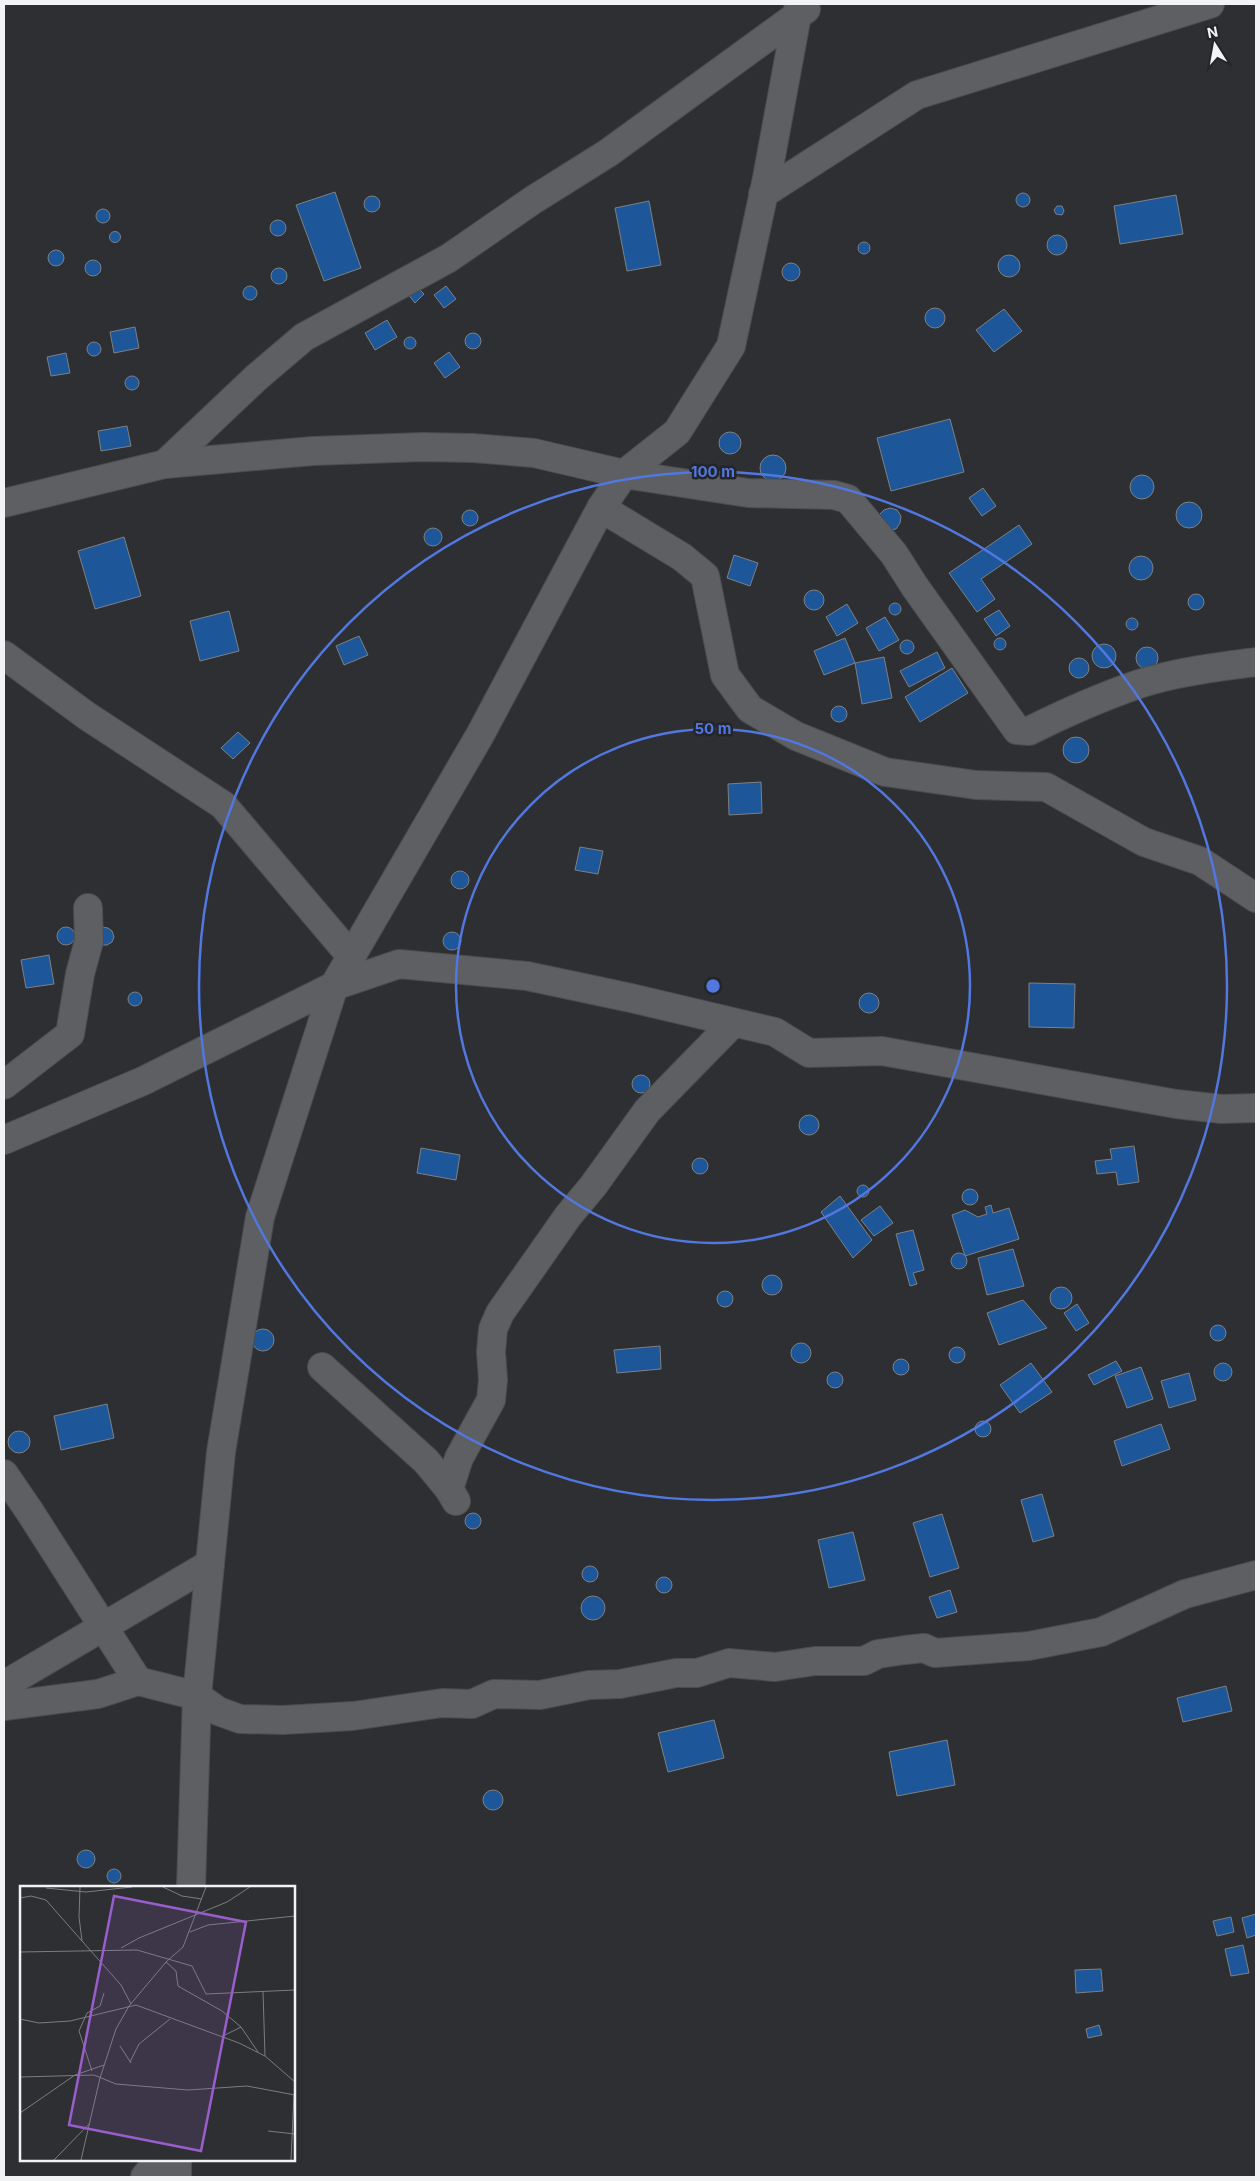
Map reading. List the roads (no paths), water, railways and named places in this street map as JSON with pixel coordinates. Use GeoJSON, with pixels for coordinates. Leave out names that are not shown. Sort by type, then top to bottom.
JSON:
{"type":"FeatureCollection","features":[{"type":"Feature","properties":{"kind":"street"},"geometry":{"type":"LineString","coordinates":[[763,194],[917,95],[1210,4]]}},
{"type":"Feature","properties":{"kind":"street"},"geometry":{"type":"LineString","coordinates":[[191,1886],[197,1696],[221,1452],[260,1217],[334,986],[480,735],[601,508],[624,474],[677,432],[731,346],[803,8]]}},
{"type":"Feature","properties":{"kind":"street"},"geometry":{"type":"LineString","coordinates":[[165,464],[257,377],[304,337],[449,258],[534,200],[608,153],[803,8]]}},
{"type":"Feature","properties":{"kind":"street"},"geometry":{"type":"LineString","coordinates":[[4,503],[165,464],[312,451],[422,447],[473,448],[534,453],[624,474],[748,493],[834,495],[848,499],[894,554],[915,587],[1017,730],[1021,732],[1029,731],[1075,708],[1141,684],[1191,672],[1256,662]]}},
{"type":"Feature","properties":{"kind":"street"},"geometry":{"type":"LineString","coordinates":[[601,508],[682,557],[705,576],[725,675],[750,709],[796,736],[885,772],[976,785],[1046,787],[1144,842],[1200,861],[1256,898]]}},
{"type":"Feature","properties":{"kind":"street"},"geometry":{"type":"LineString","coordinates":[[4,656],[87,716],[223,805],[352,956]]}},
{"type":"Feature","properties":{"kind":"street"},"geometry":{"type":"LineString","coordinates":[[4,1085],[70,1034],[80,974],[87,954],[89,940],[88,908]]}},
{"type":"Feature","properties":{"kind":"street"},"geometry":{"type":"LineString","coordinates":[[4,1140],[143,1081],[334,986],[399,964],[527,976],[775,1032],[809,1053],[882,1051],[1176,1104],[1222,1109],[1256,1108]]}},
{"type":"Feature","properties":{"kind":"street"},"geometry":{"type":"LineString","coordinates":[[322,1367],[426,1461],[452,1495],[459,1458],[491,1400],[493,1380],[490,1352],[493,1329],[500,1312],[568,1216],[593,1186],[647,1111],[733,1023]]}},
{"type":"Feature","properties":{"kind":"street"},"geometry":{"type":"LineString","coordinates":[[1222,1109],[1256,1094]]}},
{"type":"Feature","properties":{"kind":"street"},"geometry":{"type":"LineString","coordinates":[[4,1474],[138,1680]]}},
{"type":"Feature","properties":{"kind":"street"},"geometry":{"type":"LineString","coordinates":[[4,1686],[210,1564]]}},
{"type":"Feature","properties":{"kind":"street"},"geometry":{"type":"LineString","coordinates":[[4,1706],[98,1694],[138,1680],[197,1696],[218,1711],[240,1719],[283,1720],[352,1716],[442,1703],[472,1704],[494,1694],[540,1695],[589,1686],[620,1684],[676,1673],[697,1673],[729,1663],[775,1667],[815,1661],[864,1661],[878,1654],[924,1648],[935,1653],[1029,1646],[1101,1632],[1185,1594],[1256,1575]]}},
{"type":"Feature","properties":{"kind":"street"},"geometry":{"type":"LineString","coordinates":[[145,2177],[158,2161]]}},
{"type":"Feature","properties":{"kind":"street"},"geometry":{"type":"LineString","coordinates":[[177,2161],[177,2177]]}}]}
